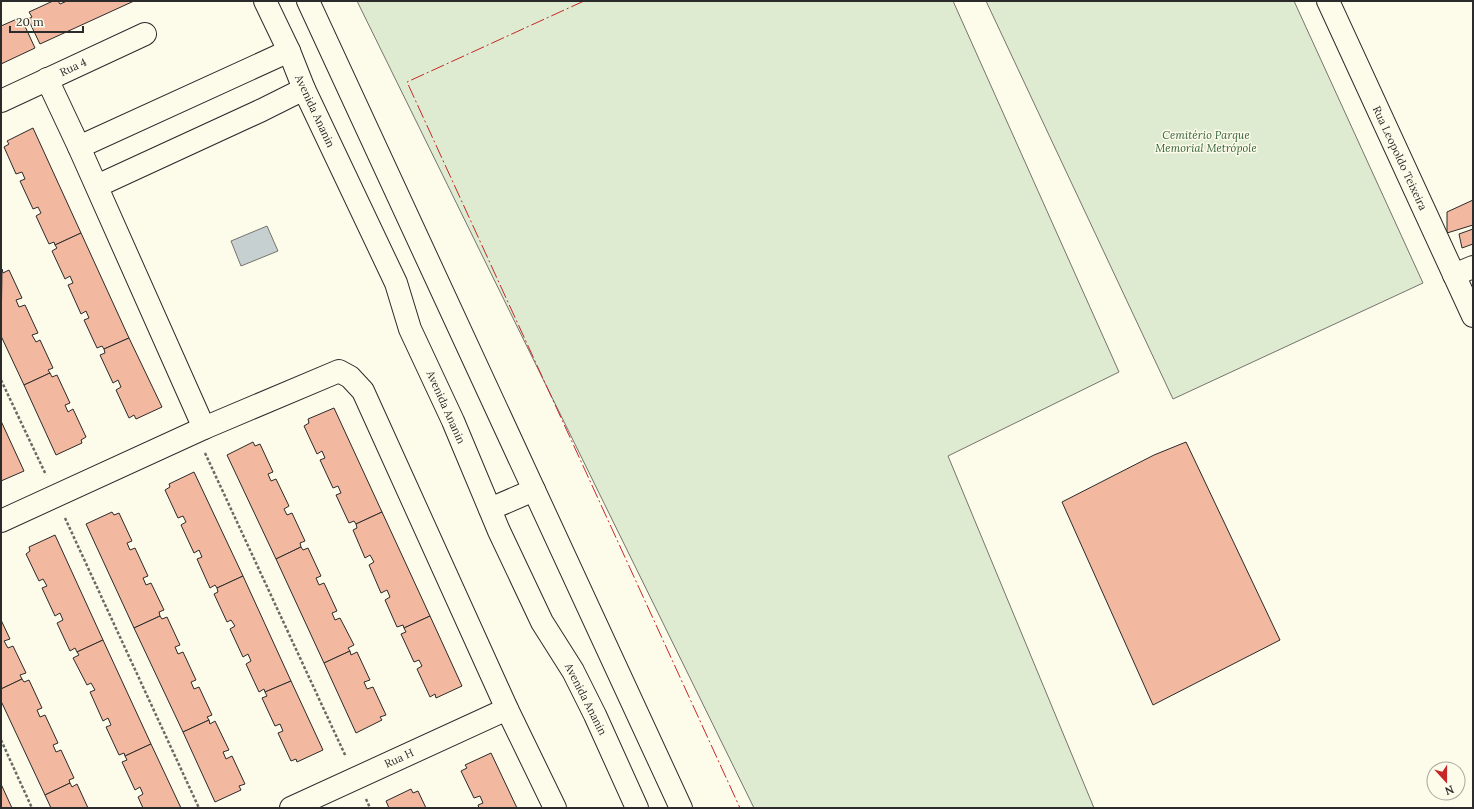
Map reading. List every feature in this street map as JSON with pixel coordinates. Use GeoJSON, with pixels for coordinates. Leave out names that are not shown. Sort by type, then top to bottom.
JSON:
{"type":"FeatureCollection","features":[{"type":"Feature","properties":{"kind":"main road","name":"Avenida Ananin"},"geometry":{"type":"LineString","coordinates":[[265,1],[289,51],[304,89],[396,283],[410,329],[453,421],[490,509],[542,622],[573,671],[595,715],[637,808]]}},
{"type":"Feature","properties":{"kind":"main road"},"geometry":{"type":"LineString","coordinates":[[308,1],[681,808]]}},
{"type":"Feature","properties":{"kind":"main road","name":"Rua Leopoldo Teixeira"},"geometry":{"type":"LineString","coordinates":[[1328,1],[1464,271],[1473,316]]}},
{"type":"Feature","properties":{"kind":"main road","name":"Rua 4"},"geometry":{"type":"LineString","coordinates":[[1,101],[145,34]]}},
{"type":"Feature","properties":{"kind":"main road"},"geometry":{"type":"LineString","coordinates":[[79,147],[289,51]]}},
{"type":"Feature","properties":{"kind":"main road"},"geometry":{"type":"LineString","coordinates":[[47,79],[97,186],[200,430]]}},
{"type":"Feature","properties":{"kind":"main road"},"geometry":{"type":"LineString","coordinates":[[97,186],[304,89]]}},
{"type":"Feature","properties":{"kind":"main road"},"geometry":{"type":"LineString","coordinates":[[1,521],[200,430],[339,371],[350,377],[363,391],[507,709],[555,808]]}},
{"type":"Feature","properties":{"kind":"main road"},"geometry":{"type":"LineString","coordinates":[[490,509],[534,490]]}},
{"type":"Feature","properties":{"kind":"main road","name":"Rua H"},"geometry":{"type":"LineString","coordinates":[[291,808],[507,709]]}},
{"type":"Feature","properties":{"kind":"path"},"geometry":{"type":"LineString","coordinates":[[1,380],[199,808]]}},
{"type":"Feature","properties":{"kind":"path"},"geometry":{"type":"LineString","coordinates":[[200,430],[370,808]]}},
{"type":"Feature","properties":{"kind":"path"},"geometry":{"type":"LineString","coordinates":[[1,740],[32,808]]}},
{"type":"Feature","properties":{"kind":"green space"},"geometry":{"type":"Polygon","coordinates":[[[357,1],[953,1],[1119,372],[948,456],[1094,808],[754,808],[357,1]]]}},
{"type":"Feature","properties":{"kind":"green space","name":"Cemitério Parque Memorial Metrópole"},"geometry":{"type":"Polygon","coordinates":[[[986,1],[1294,1],[1423,283],[1173,399],[986,1]]]}},
{"type":"Feature","properties":{"kind":"shaded area"},"geometry":{"type":"Polygon","coordinates":[[[267,226],[278,251],[241,266],[231,241],[267,226]]]}},
{"type":"Feature","properties":{"kind":"building"},"geometry":{"type":"Polygon","coordinates":[[[53,1],[58,1],[60,4],[67,1],[134,1],[40,44],[28,19],[32,17],[29,12],[53,1]]]}},
{"type":"Feature","properties":{"kind":"building"},"geometry":{"type":"Polygon","coordinates":[[[17,19],[19,24],[23,22],[35,48],[1,64],[1,26],[17,19]]]}},
{"type":"Feature","properties":{"kind":"building"},"geometry":{"type":"Polygon","coordinates":[[[33,128],[81,233],[55,245],[54,242],[49,244],[36,216],[41,213],[38,207],[33,209],[20,181],[25,179],[22,172],[16,174],[4,147],[9,144],[7,141],[33,128]]]}},
{"type":"Feature","properties":{"kind":"building"},"geometry":{"type":"Polygon","coordinates":[[[1473,200],[1473,225],[1447,233],[1447,212],[1473,200]]]}},
{"type":"Feature","properties":{"kind":"building"},"geometry":{"type":"Polygon","coordinates":[[[1473,229],[1473,244],[1462,248],[1459,234],[1473,229]]]}},
{"type":"Feature","properties":{"kind":"building"},"geometry":{"type":"Polygon","coordinates":[[[81,233],[129,338],[104,349],[102,346],[97,348],[84,320],[89,318],[86,311],[81,314],[68,285],[73,283],[70,276],[65,279],[52,251],[57,248],[55,245],[81,233]]]}},
{"type":"Feature","properties":{"kind":"building"},"geometry":{"type":"Polygon","coordinates":[[[2,269],[3,273],[9,270],[22,298],[16,300],[19,307],[25,305],[38,333],[32,335],[36,342],[40,340],[53,368],[48,370],[50,373],[24,385],[1,336],[2,269]]]}},
{"type":"Feature","properties":{"kind":"building"},"geometry":{"type":"Polygon","coordinates":[[[129,338],[162,407],[136,419],[134,415],[129,418],[116,390],[121,387],[118,380],[113,383],[100,355],[105,353],[104,349],[129,338]]]}},
{"type":"Feature","properties":{"kind":"building"},"geometry":{"type":"Polygon","coordinates":[[[50,373],[52,377],[57,375],[70,403],[65,405],[68,412],[73,409],[86,437],[81,440],[82,443],[56,455],[24,385],[50,373]]]}},
{"type":"Feature","properties":{"kind":"building"},"geometry":{"type":"Polygon","coordinates":[[[334,408],[382,512],[356,524],[354,521],[349,523],[336,495],[341,493],[338,486],[333,488],[320,460],[325,458],[322,451],[317,454],[304,426],[309,423],[308,419],[334,408]]]}},
{"type":"Feature","properties":{"kind":"building"},"geometry":{"type":"Polygon","coordinates":[[[1,421],[24,471],[1,481],[1,421]]]}},
{"type":"Feature","properties":{"kind":"building"},"geometry":{"type":"Polygon","coordinates":[[[253,442],[255,446],[260,444],[273,472],[268,474],[271,481],[276,479],[289,506],[284,509],[287,515],[292,513],[305,541],[300,543],[301,547],[276,559],[227,455],[253,442]]]}},
{"type":"Feature","properties":{"kind":"building"},"geometry":{"type":"Polygon","coordinates":[[[1186,442],[1280,640],[1153,705],[1062,502],[1154,455],[1186,442]]]}},
{"type":"Feature","properties":{"kind":"building"},"geometry":{"type":"Polygon","coordinates":[[[194,472],[243,576],[217,588],[215,585],[210,588],[197,559],[202,557],[199,550],[194,553],[181,525],[186,522],[183,516],[178,518],[165,490],[170,487],[169,484],[194,472]]]}},
{"type":"Feature","properties":{"kind":"building"},"geometry":{"type":"Polygon","coordinates":[[[112,512],[114,515],[119,513],[132,541],[127,543],[130,550],[135,548],[148,576],[143,578],[146,585],[151,583],[164,610],[159,612],[160,616],[134,628],[86,524],[112,512]]]}},
{"type":"Feature","properties":{"kind":"building"},"geometry":{"type":"Polygon","coordinates":[[[382,512],[430,616],[404,628],[403,625],[397,627],[385,600],[390,597],[387,590],[381,593],[369,565],[374,562],[370,555],[365,558],[353,530],[357,528],[356,524],[382,512]]]}},
{"type":"Feature","properties":{"kind":"building"},"geometry":{"type":"Polygon","coordinates":[[[55,535],[103,640],[77,652],[75,648],[70,651],[57,623],[63,620],[60,613],[55,616],[42,588],[47,586],[43,579],[39,581],[26,554],[30,551],[29,547],[55,535]]]}},
{"type":"Feature","properties":{"kind":"building"},"geometry":{"type":"Polygon","coordinates":[[[301,547],[303,550],[308,548],[321,576],[316,578],[319,585],[324,583],[337,611],[332,613],[335,620],[340,618],[354,645],[348,648],[350,651],[324,663],[276,559],[301,547]]]}},
{"type":"Feature","properties":{"kind":"building"},"geometry":{"type":"Polygon","coordinates":[[[243,576],[291,681],[265,692],[264,689],[259,692],[246,664],[251,661],[248,654],[243,657],[230,629],[235,626],[231,620],[227,622],[214,594],[218,592],[217,588],[243,576]]]}},
{"type":"Feature","properties":{"kind":"building"},"geometry":{"type":"Polygon","coordinates":[[[160,616],[162,619],[167,617],[180,645],[175,647],[178,654],[183,652],[196,680],[191,682],[194,689],[199,687],[212,715],[207,717],[209,720],[183,732],[134,628],[160,616]]]}},
{"type":"Feature","properties":{"kind":"building"},"geometry":{"type":"Polygon","coordinates":[[[430,616],[462,686],[436,698],[435,694],[430,697],[417,669],[422,666],[419,660],[414,662],[401,634],[406,632],[404,628],[430,616]]]}},
{"type":"Feature","properties":{"kind":"building"},"geometry":{"type":"Polygon","coordinates":[[[1,620],[10,639],[4,641],[8,648],[13,646],[26,673],[20,675],[22,679],[1,689],[1,620]]]}},
{"type":"Feature","properties":{"kind":"building"},"geometry":{"type":"Polygon","coordinates":[[[103,640],[151,744],[125,756],[124,753],[119,755],[106,727],[111,725],[108,718],[103,721],[90,692],[95,690],[91,683],[87,685],[73,658],[79,655],[77,652],[103,640]]]}},
{"type":"Feature","properties":{"kind":"building"},"geometry":{"type":"Polygon","coordinates":[[[350,651],[351,655],[357,652],[370,680],[364,682],[367,689],[373,687],[386,715],[380,717],[382,720],[356,733],[324,663],[350,651]]]}},
{"type":"Feature","properties":{"kind":"building"},"geometry":{"type":"Polygon","coordinates":[[[22,679],[24,682],[29,680],[42,708],[37,710],[40,717],[45,715],[58,743],[53,745],[56,752],[61,750],[74,778],[69,780],[70,783],[45,795],[1,701],[1,689],[22,679]]]}},
{"type":"Feature","properties":{"kind":"building"},"geometry":{"type":"Polygon","coordinates":[[[291,681],[323,750],[297,762],[296,759],[291,761],[278,733],[283,731],[280,724],[275,726],[262,698],[267,696],[265,692],[291,681]]]}},
{"type":"Feature","properties":{"kind":"building"},"geometry":{"type":"Polygon","coordinates":[[[209,720],[210,724],[215,721],[229,750],[223,752],[226,759],[232,756],[245,784],[239,786],[241,790],[215,802],[183,732],[209,720]]]}},
{"type":"Feature","properties":{"kind":"building"},"geometry":{"type":"Polygon","coordinates":[[[151,744],[181,808],[143,808],[138,797],[143,794],[140,787],[135,790],[122,762],[127,760],[125,756],[151,744]]]}},
{"type":"Feature","properties":{"kind":"building"},"geometry":{"type":"Polygon","coordinates":[[[491,753],[517,808],[479,808],[478,805],[483,803],[480,796],[474,798],[461,771],[467,768],[465,765],[491,753]]]}},
{"type":"Feature","properties":{"kind":"building"},"geometry":{"type":"Polygon","coordinates":[[[70,783],[72,787],[77,784],[88,808],[51,808],[45,795],[70,783]]]}},
{"type":"Feature","properties":{"kind":"building"},"geometry":{"type":"Polygon","coordinates":[[[1,784],[12,808],[1,808],[1,784]]]}},
{"type":"Feature","properties":{"kind":"building"},"geometry":{"type":"Polygon","coordinates":[[[411,789],[413,793],[418,791],[426,808],[389,808],[386,801],[411,789]]]}},
{"type":"Feature","properties":{"kind":"power"},"geometry":{"type":"LineString","coordinates":[[584,1],[407,82],[740,808]]}}]}
